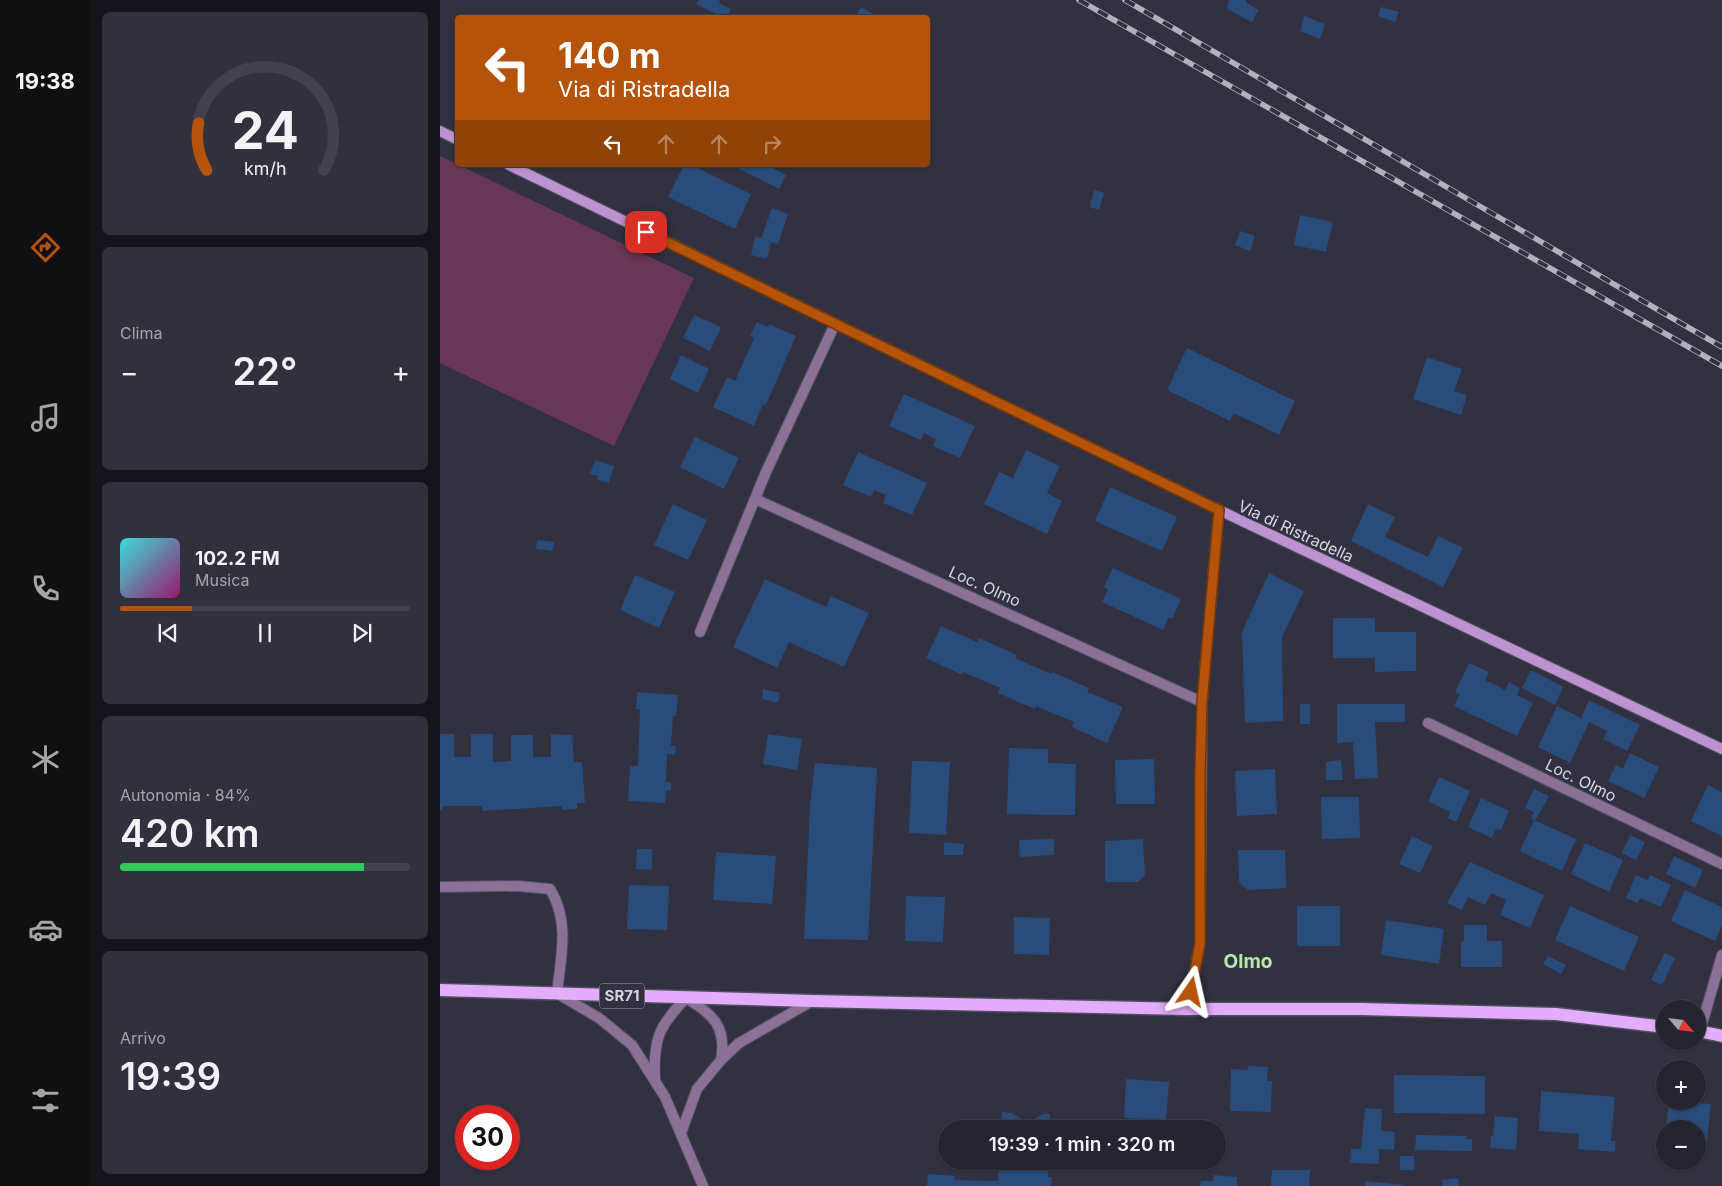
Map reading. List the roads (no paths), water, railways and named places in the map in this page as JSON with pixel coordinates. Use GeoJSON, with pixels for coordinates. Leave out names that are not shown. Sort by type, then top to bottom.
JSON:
{"type":"FeatureCollection","features":[{"type":"Feature","properties":{"kind":"main road","name":"SR71"},"geometry":{"type":"LineString","coordinates":[[440,990],[812,1001],[1187,1009],[1360,1009],[1556,1014],[1656,1026]]}},
{"type":"Feature","properties":{"kind":"main road"},"geometry":{"type":"LineString","coordinates":[[1706,1033],[1722,1036]]}},
{"type":"Feature","properties":{"kind":"street"},"geometry":{"type":"LineString","coordinates":[[440,132],[455,139]]}},
{"type":"Feature","properties":{"kind":"street","name":"Via di Ristradella"},"geometry":{"type":"LineString","coordinates":[[513,167],[1219,510],[1722,749]]}},
{"type":"Feature","properties":{"kind":"street"},"geometry":{"type":"LineString","coordinates":[[700,632],[755,499],[835,324]]}},
{"type":"Feature","properties":{"kind":"street","name":"Loc. Olmo"},"geometry":{"type":"LineString","coordinates":[[755,499],[1202,702]]}},
{"type":"Feature","properties":{"kind":"street"},"geometry":{"type":"LineString","coordinates":[[1187,1009],[1200,943],[1202,702],[1219,510]]}},
{"type":"Feature","properties":{"kind":"street","name":"Loc. Olmo"},"geometry":{"type":"LineString","coordinates":[[1428,723],[1722,864]]}},
{"type":"Feature","properties":{"kind":"street"},"geometry":{"type":"LineString","coordinates":[[440,887],[518,886],[550,889],[557,900],[564,928],[557,994],[600,1018],[632,1045],[655,1080],[704,1186]]}},
{"type":"Feature","properties":{"kind":"street"},"geometry":{"type":"LineString","coordinates":[[1706,1008],[1722,955]]}},
{"type":"Feature","properties":{"kind":"street"},"geometry":{"type":"LineString","coordinates":[[655,1080],[656,1041],[670,1015],[686,998],[702,1008],[719,1026],[723,1044],[721,1060]]}},
{"type":"Feature","properties":{"kind":"street"},"geometry":{"type":"LineString","coordinates":[[680,1133],[697,1088],[721,1060],[738,1043],[812,1001]]}},
{"type":"Feature","properties":{"kind":"railway"},"geometry":{"type":"LineString","coordinates":[[1079,0],[1722,366]]}},
{"type":"Feature","properties":{"kind":"railway"},"geometry":{"type":"LineString","coordinates":[[1125,0],[1722,347]]}},
{"type":"Feature","properties":{"kind":"district","name":"Olmo"},"geometry":{"type":"Point","coordinates":[1248,961]}}]}
